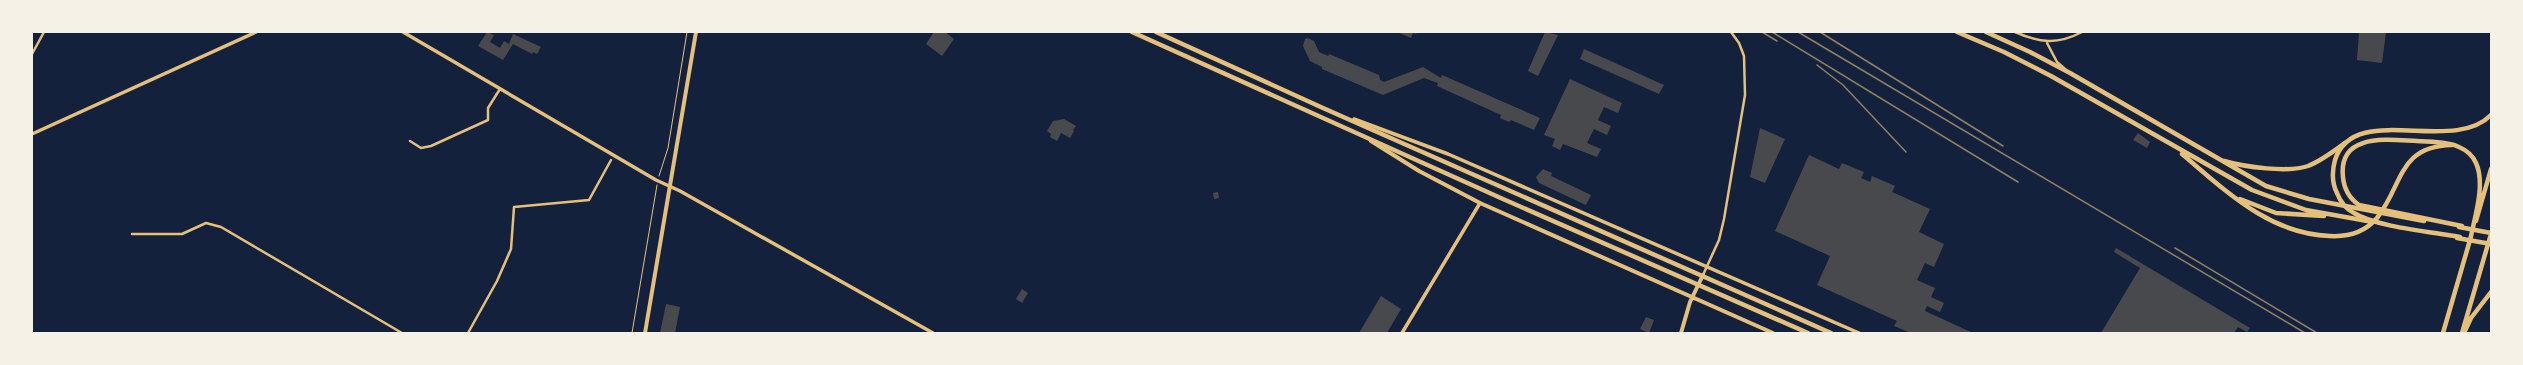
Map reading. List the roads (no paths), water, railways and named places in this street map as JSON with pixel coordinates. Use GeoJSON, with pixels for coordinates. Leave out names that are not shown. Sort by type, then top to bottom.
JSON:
{"type":"FeatureCollection","features":[{"type":"Feature","properties":{"kind":"main road"},"geometry":{"type":"LineString","coordinates":[[645,333],[668,186],[696,32]]}},
{"type":"Feature","properties":{"kind":"main road"},"geometry":{"type":"LineString","coordinates":[[1132,32],[1502,199],[1808,333]]}},
{"type":"Feature","properties":{"kind":"main road"},"geometry":{"type":"LineString","coordinates":[[1156,32],[1322,108],[1703,275],[1831,333]]}},
{"type":"Feature","properties":{"kind":"main road"},"geometry":{"type":"LineString","coordinates":[[1957,32],[2004,52],[2051,76],[2236,182],[2274,200],[2322,213],[2491,244]]}},
{"type":"Feature","properties":{"kind":"main road"},"geometry":{"type":"LineString","coordinates":[[1986,32],[2030,52],[2070,73],[2212,156],[2278,190],[2324,202],[2491,233],[2463,333]]}},
{"type":"Feature","properties":{"kind":"main road"},"geometry":{"type":"LineString","coordinates":[[2212,156],[2243,165],[2296,169],[2315,163],[2348,141],[2372,131],[2459,132],[2478,125],[2491,116]]}},
{"type":"Feature","properties":{"kind":"main road"},"geometry":{"type":"LineString","coordinates":[[1359,134],[1419,171],[1480,203],[1692,299],[1773,333]]}},
{"type":"Feature","properties":{"kind":"main road"},"geometry":{"type":"LineString","coordinates":[[2158,137],[2225,190],[2272,222],[2298,232],[2322,236],[2350,234],[2369,225],[2381,211],[2407,163],[2414,156],[2434,147],[2456,145]]}},
{"type":"Feature","properties":{"kind":"main road"},"geometry":{"type":"LineString","coordinates":[[2462,226],[2359,205],[2347,194],[2342,175],[2349,154],[2356,146],[2369,140],[2456,145],[2472,157],[2480,177],[2470,242]]}},
{"type":"Feature","properties":{"kind":"main road"},"geometry":{"type":"LineString","coordinates":[[2348,141],[2340,151],[2334,169],[2334,183],[2338,196],[2352,213],[2386,224]]}},
{"type":"Feature","properties":{"kind":"main road"},"geometry":{"type":"LineString","coordinates":[[2443,333],[2491,169]]}},
{"type":"Feature","properties":{"kind":"main road"},"geometry":{"type":"LineString","coordinates":[[2225,190],[2252,205],[2276,212],[2386,224],[2460,237]]}},
{"type":"Feature","properties":{"kind":"main road"},"geometry":{"type":"LineString","coordinates":[[1681,333],[1692,299],[1703,275]]}},
{"type":"Feature","properties":{"kind":"main road"},"geometry":{"type":"LineString","coordinates":[[2463,333],[2471,318],[2491,292]]}},
{"type":"Feature","properties":{"kind":"street"},"geometry":{"type":"LineString","coordinates":[[32,54],[44,32]]}},
{"type":"Feature","properties":{"kind":"street"},"geometry":{"type":"LineString","coordinates":[[32,134],[256,32]]}},
{"type":"Feature","properties":{"kind":"street"},"geometry":{"type":"LineString","coordinates":[[403,32],[658,181],[933,333]]}},
{"type":"Feature","properties":{"kind":"street"},"geometry":{"type":"LineString","coordinates":[[1703,275],[1719,240],[1745,95],[1744,56],[1739,42],[1731,32]]}},
{"type":"Feature","properties":{"kind":"street"},"geometry":{"type":"LineString","coordinates":[[2015,32],[2047,43],[2064,40],[2082,32]]}},
{"type":"Feature","properties":{"kind":"street"},"geometry":{"type":"LineString","coordinates":[[2047,43],[2057,62],[2070,73]]}},
{"type":"Feature","properties":{"kind":"street"},"geometry":{"type":"LineString","coordinates":[[410,141],[420,148],[430,146],[488,120],[488,108],[500,89]]}},
{"type":"Feature","properties":{"kind":"street"},"geometry":{"type":"LineString","coordinates":[[1322,108],[1448,154],[1584,215],[1707,266],[1859,333]]}},
{"type":"Feature","properties":{"kind":"street"},"geometry":{"type":"LineString","coordinates":[[468,333],[497,281],[511,249],[514,207],[589,200],[611,160]]}},
{"type":"Feature","properties":{"kind":"street"},"geometry":{"type":"LineString","coordinates":[[1402,333],[1480,203]]}},
{"type":"Feature","properties":{"kind":"street"},"geometry":{"type":"LineString","coordinates":[[132,234],[182,234],[206,223],[221,227],[402,333]]}},
{"type":"Feature","properties":{"kind":"railway"},"geometry":{"type":"LineString","coordinates":[[1762,32],[1777,41]]}},
{"type":"Feature","properties":{"kind":"railway"},"geometry":{"type":"LineString","coordinates":[[1772,32],[2018,182]]}},
{"type":"Feature","properties":{"kind":"railway"},"geometry":{"type":"LineString","coordinates":[[1798,32],[2305,333]]}},
{"type":"Feature","properties":{"kind":"railway"},"geometry":{"type":"LineString","coordinates":[[1820,32],[2003,146]]}},
{"type":"Feature","properties":{"kind":"railway"},"geometry":{"type":"LineString","coordinates":[[1817,65],[1843,85],[1906,152]]}},
{"type":"Feature","properties":{"kind":"railway"},"geometry":{"type":"LineString","coordinates":[[2175,248],[2317,333]]}}]}
